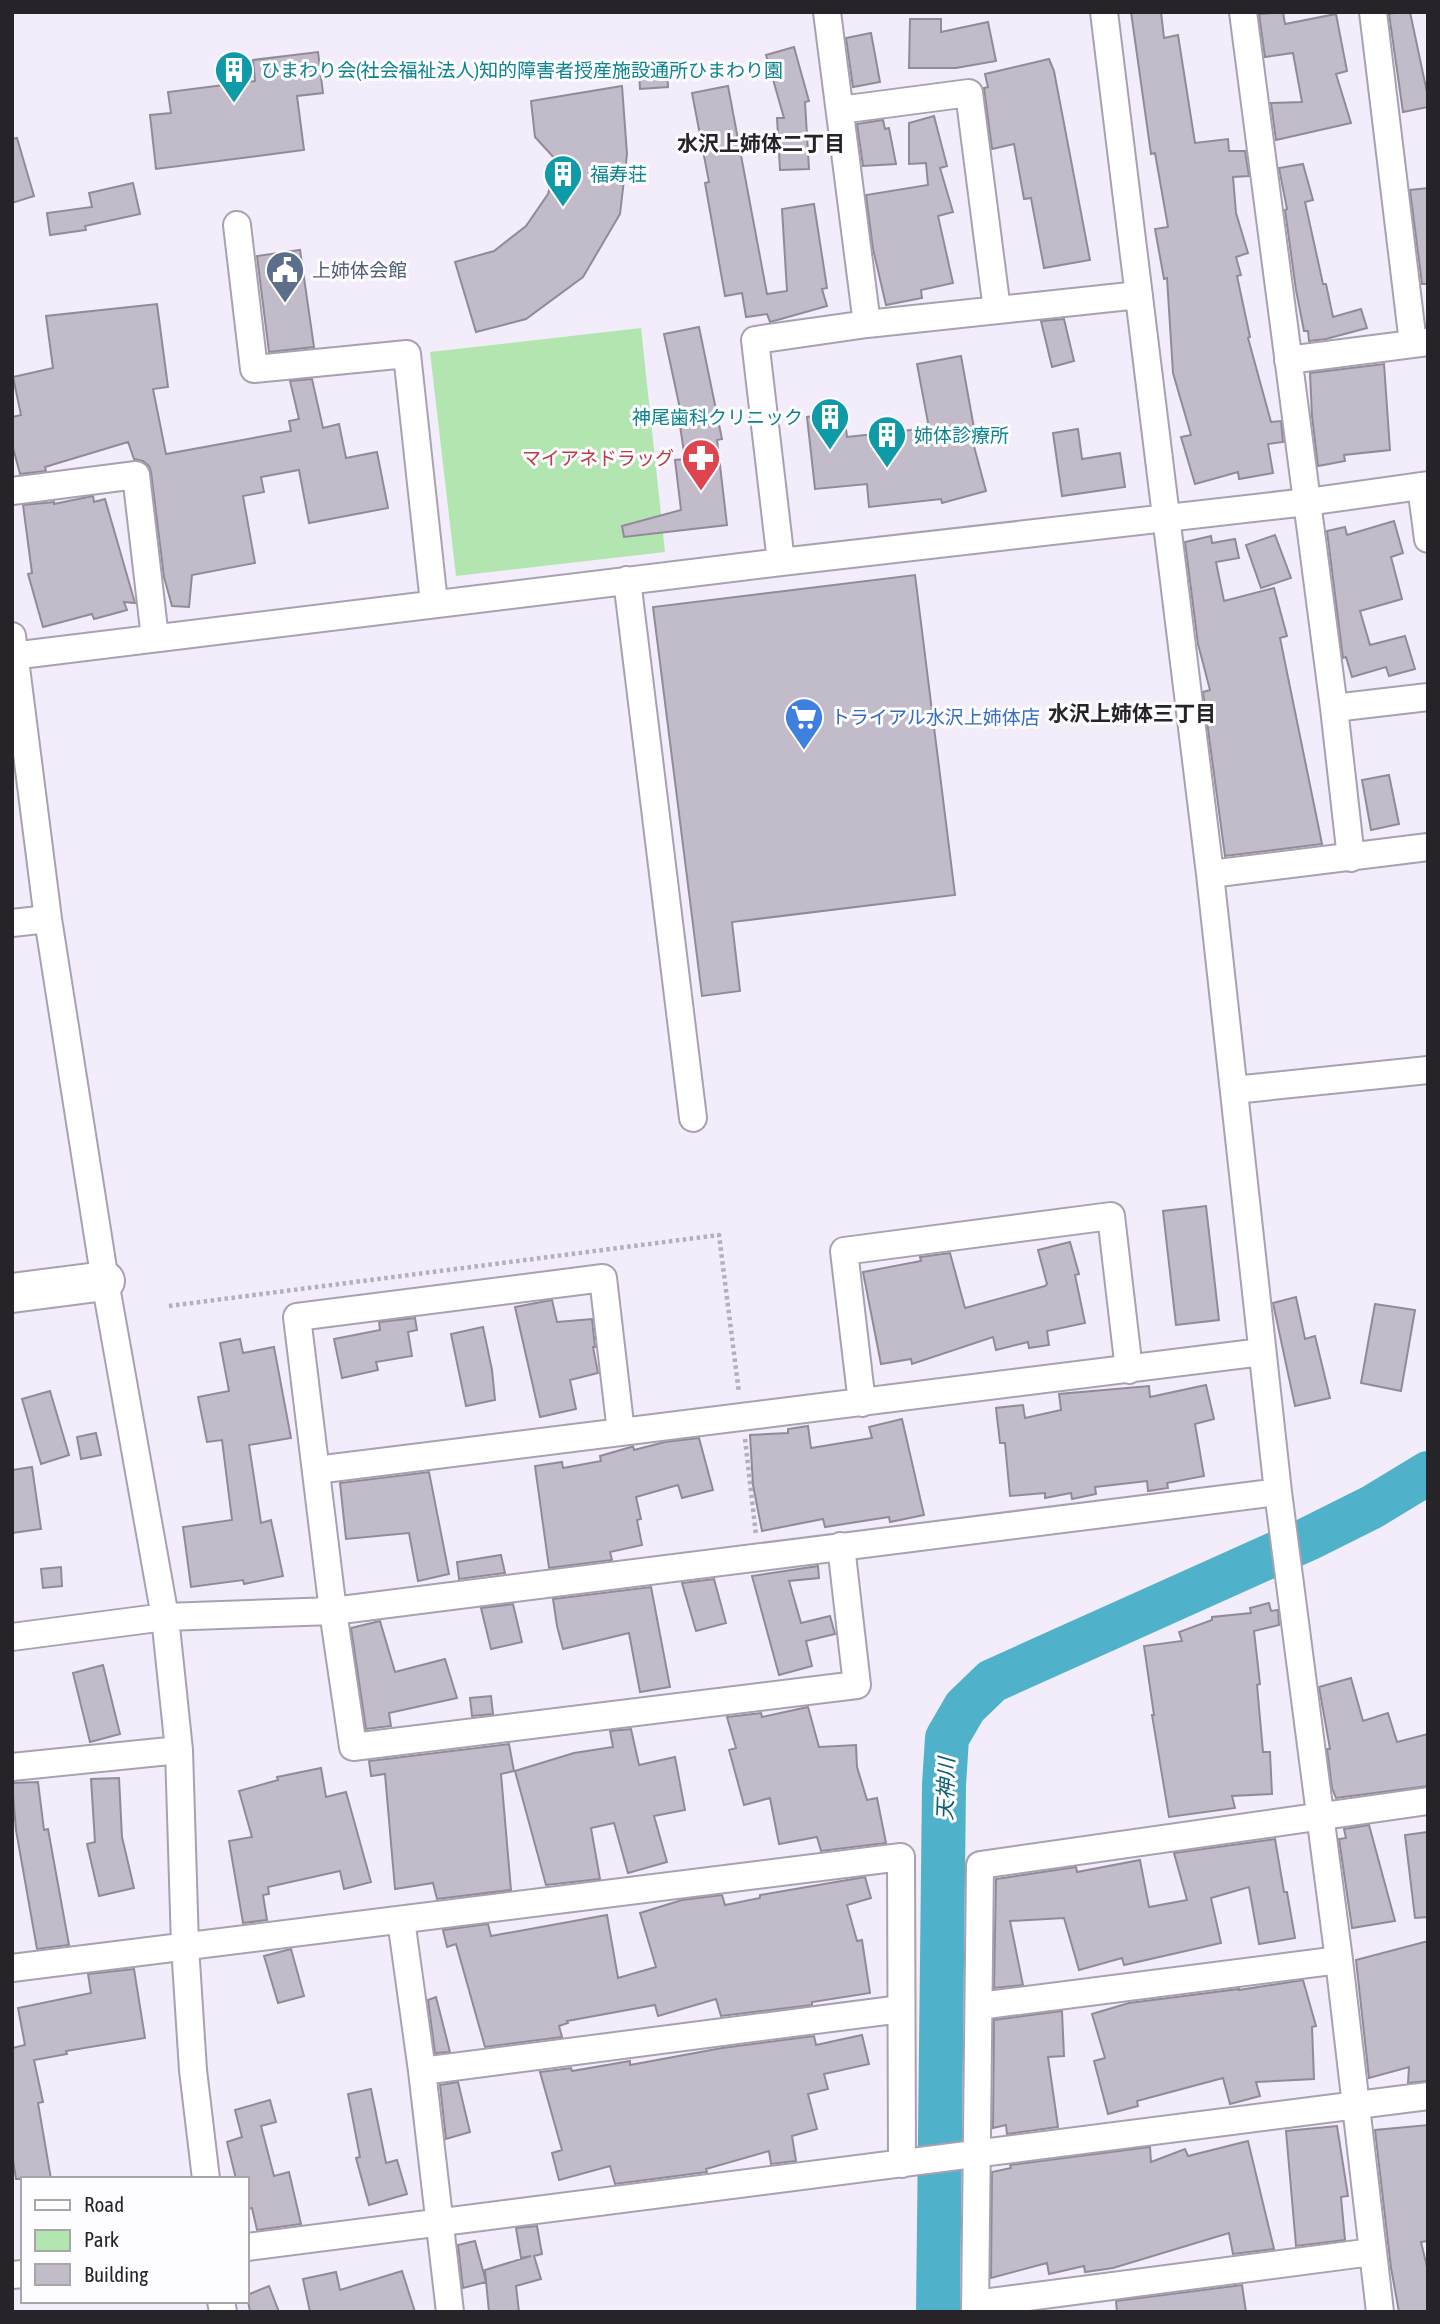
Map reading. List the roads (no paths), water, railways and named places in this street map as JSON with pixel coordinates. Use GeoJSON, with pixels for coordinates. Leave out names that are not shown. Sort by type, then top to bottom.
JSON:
{"type":"FeatureCollection","features":[{"type":"Feature","properties":{"kind":"highway"},"geometry":{"type":"LineString","coordinates":[[12,1293],[105,1281]]}},
{"type":"Feature","properties":{"kind":"street"},"geometry":{"type":"LineString","coordinates":[[827,12],[867,324]]}},
{"type":"Feature","properties":{"kind":"street"},"geometry":{"type":"LineString","coordinates":[[1104,12],[1210,874],[1278,1492],[1339,1960],[1380,2312]]}},
{"type":"Feature","properties":{"kind":"street"},"geometry":{"type":"LineString","coordinates":[[1242,12],[1352,858]]}},
{"type":"Feature","properties":{"kind":"street"},"geometry":{"type":"LineString","coordinates":[[1289,360],[1420,342],[1373,12]]}},
{"type":"Feature","properties":{"kind":"street"},"geometry":{"type":"LineString","coordinates":[[840,110],[969,93],[997,310]]}},
{"type":"Feature","properties":{"kind":"street"},"geometry":{"type":"LineString","coordinates":[[237,225],[254,369],[407,354],[435,603]]}},
{"type":"Feature","properties":{"kind":"street"},"geometry":{"type":"LineString","coordinates":[[781,562],[755,340],[867,324],[1139,295]]}},
{"type":"Feature","properties":{"kind":"street"},"geometry":{"type":"LineString","coordinates":[[12,491],[136,475],[155,638]]}},
{"type":"Feature","properties":{"kind":"street"},"geometry":{"type":"LineString","coordinates":[[206,2177],[193,2070],[184,1946],[179,1750],[164,1617],[105,1281],[48,919],[13,649],[155,638],[627,580],[1167,519],[1424,485],[1428,539]]}},
{"type":"Feature","properties":{"kind":"street"},"geometry":{"type":"LineString","coordinates":[[627,580],[693,1118]]}},
{"type":"Feature","properties":{"kind":"street"},"geometry":{"type":"LineString","coordinates":[[1334,708],[1428,697]]}},
{"type":"Feature","properties":{"kind":"street"},"geometry":{"type":"LineString","coordinates":[[1210,874],[1428,847]]}},
{"type":"Feature","properties":{"kind":"street"},"geometry":{"type":"LineString","coordinates":[[12,923],[48,919]]}},
{"type":"Feature","properties":{"kind":"street"},"geometry":{"type":"LineString","coordinates":[[1234,1090],[1428,1070]]}},
{"type":"Feature","properties":{"kind":"street"},"geometry":{"type":"LineString","coordinates":[[862,1403],[844,1251],[1111,1216],[1129,1370]]}},
{"type":"Feature","properties":{"kind":"street"},"geometry":{"type":"LineString","coordinates":[[621,1432],[603,1278],[297,1317],[333,1611],[353,1747],[857,1685],[841,1546]]}},
{"type":"Feature","properties":{"kind":"street"},"geometry":{"type":"LineString","coordinates":[[316,1470],[1262,1352]]}},
{"type":"Feature","properties":{"kind":"street"},"geometry":{"type":"LineString","coordinates":[[12,1637],[164,1617],[333,1611],[1278,1492]]}},
{"type":"Feature","properties":{"kind":"street"},"geometry":{"type":"LineString","coordinates":[[12,1767],[179,1750]]}},
{"type":"Feature","properties":{"kind":"street"},"geometry":{"type":"LineString","coordinates":[[1372,2252],[975,2308],[980,1865],[1428,1801]]}},
{"type":"Feature","properties":{"kind":"street"},"geometry":{"type":"LineString","coordinates":[[12,1968],[901,1857],[902,2164]]}},
{"type":"Feature","properties":{"kind":"street"},"geometry":{"type":"LineString","coordinates":[[401,1920],[422,2071],[450,2312]]}},
{"type":"Feature","properties":{"kind":"street"},"geometry":{"type":"LineString","coordinates":[[979,2006],[1339,1960]]}},
{"type":"Feature","properties":{"kind":"street"},"geometry":{"type":"LineString","coordinates":[[422,2071],[901,2008]]}},
{"type":"Feature","properties":{"kind":"street"},"geometry":{"type":"LineString","coordinates":[[248,2246],[1428,2096]]}},
{"type":"Feature","properties":{"kind":"waterway","name":"天神川"},"geometry":{"type":"LineString","coordinates":[[938,2312],[944,1785],[947,1738],[965,1707],[992,1681],[1308,1539],[1372,1507],[1428,1473]]}},
{"type":"Feature","properties":{"kind":"place","name":"ひまわり会(社会福祉法人)知的障害者授産施設通所ひまわり園"},"geometry":{"type":"Point","coordinates":[234,104]}},
{"type":"Feature","properties":{"kind":"place","name":"福寿荘"},"geometry":{"type":"Point","coordinates":[563,208]}},
{"type":"Feature","properties":{"kind":"place","name":"上姉体会館"},"geometry":{"type":"Point","coordinates":[285,304]}},
{"type":"Feature","properties":{"kind":"place","name":"神尾歯科クリニック"},"geometry":{"type":"Point","coordinates":[830,451]}},
{"type":"Feature","properties":{"kind":"place","name":"姉体診療所"},"geometry":{"type":"Point","coordinates":[887,469]}},
{"type":"Feature","properties":{"kind":"place","name":"マイアネドラッグ"},"geometry":{"type":"Point","coordinates":[701,492]}},
{"type":"Feature","properties":{"kind":"place","name":"トライアル水沢上姉体店"},"geometry":{"type":"Point","coordinates":[804,751]}},
{"type":"Feature","properties":{"kind":"district","name":"水沢上姉体二丁目"},"geometry":{"type":"Point","coordinates":[761,143]}},
{"type":"Feature","properties":{"kind":"district","name":"水沢上姉体三丁目"},"geometry":{"type":"Point","coordinates":[1132,713]}}]}
